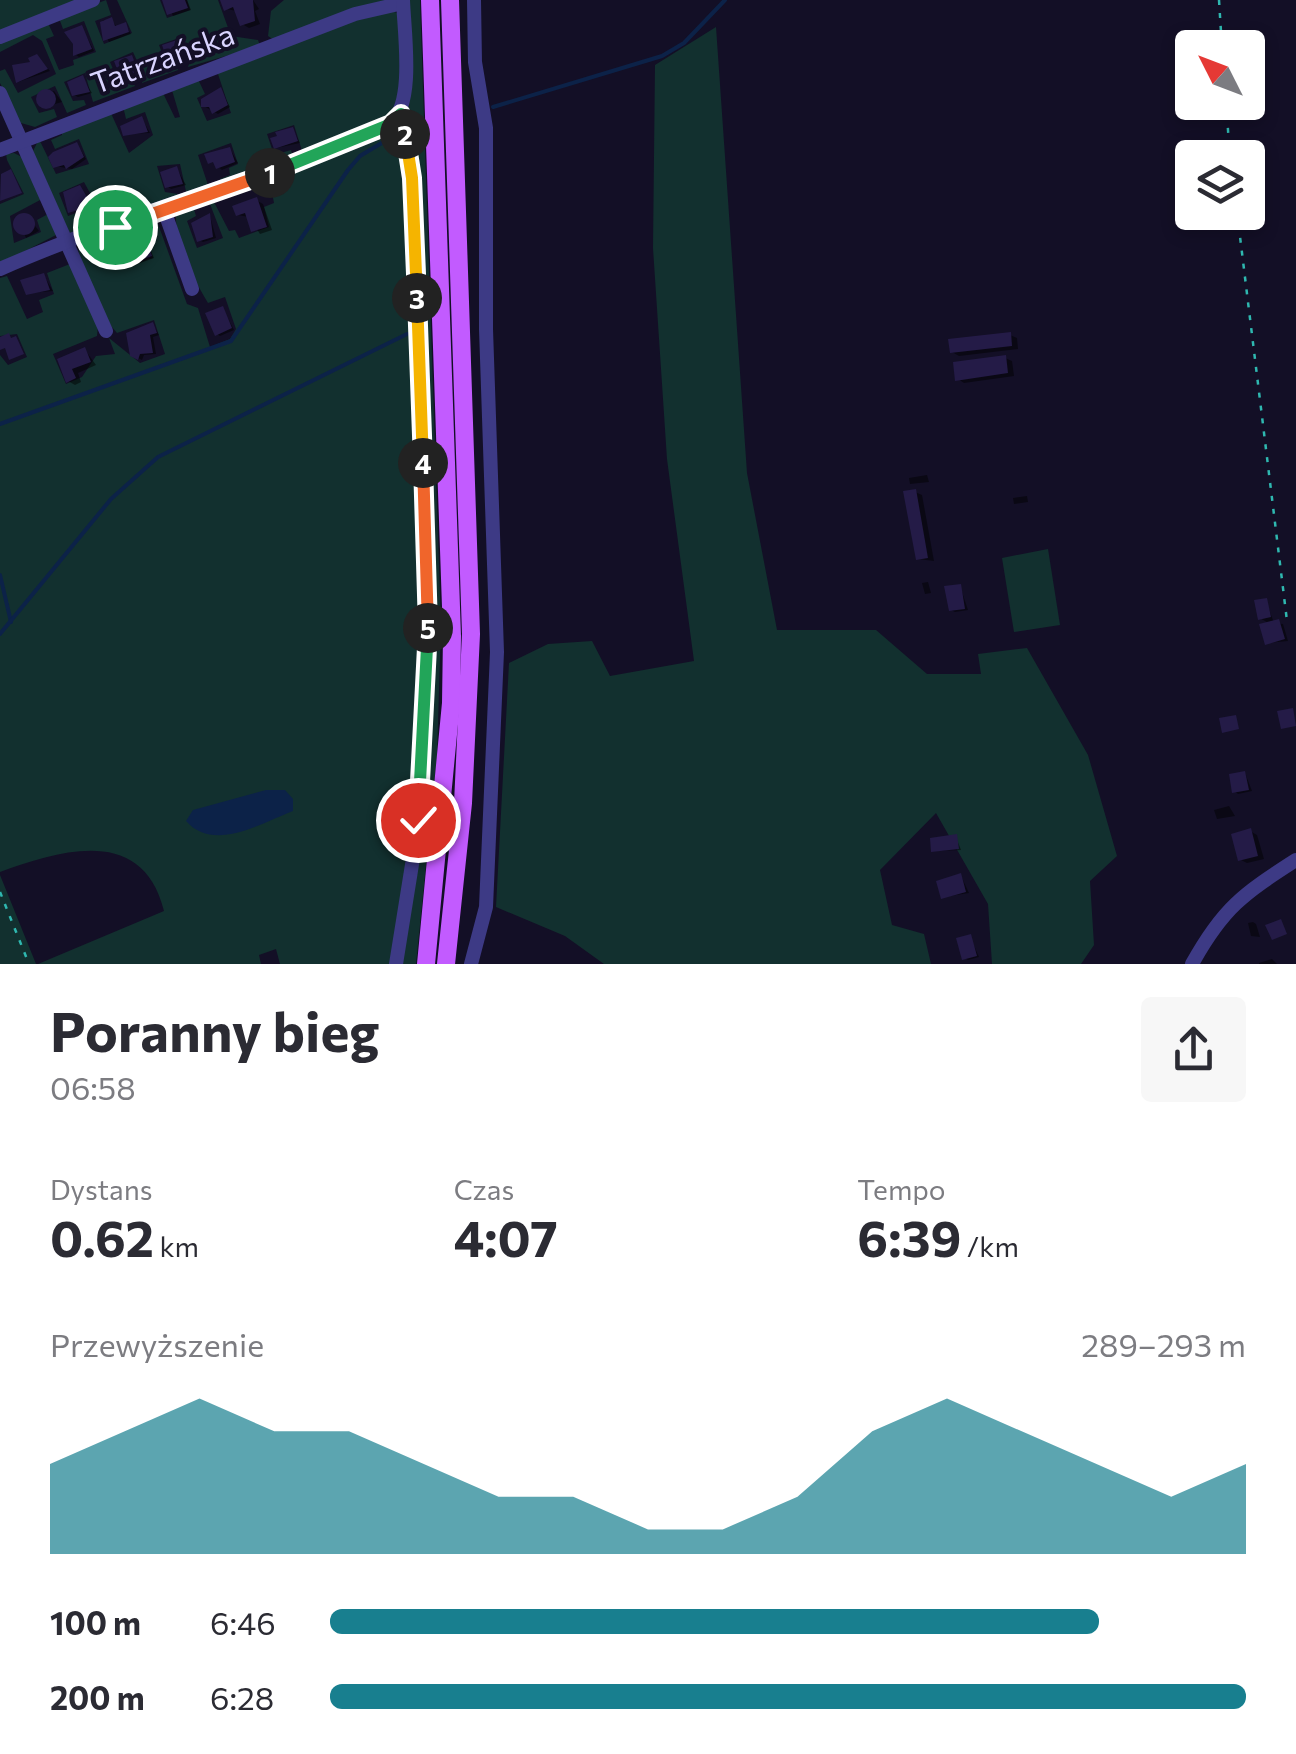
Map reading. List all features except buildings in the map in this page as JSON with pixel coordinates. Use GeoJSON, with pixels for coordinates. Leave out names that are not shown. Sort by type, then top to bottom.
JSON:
{"type":"FeatureCollection","features":[{"type":"Feature","properties":{"kind":"main road"},"geometry":{"type":"LineString","coordinates":[[426,964],[450,723],[452,636],[430,0]]}},
{"type":"Feature","properties":{"kind":"main road"},"geometry":{"type":"LineString","coordinates":[[446,964],[463,803],[470,634],[450,0]]}},
{"type":"Feature","properties":{"kind":"street"},"geometry":{"type":"LineString","coordinates":[[0,37],[93,0]]}},
{"type":"Feature","properties":{"kind":"street"},"geometry":{"type":"LineString","coordinates":[[471,964],[486,907],[498,652],[486,329],[486,128],[475,62],[474,0]]}},
{"type":"Feature","properties":{"kind":"street"},"geometry":{"type":"LineString","coordinates":[[396,964],[418,820],[429,642],[414,210],[401,114],[403,2]]}},
{"type":"Feature","properties":{"kind":"street","name":"Tatrzańska"},"geometry":{"type":"LineString","coordinates":[[0,150],[355,14],[403,2]]}},
{"type":"Feature","properties":{"kind":"street"},"geometry":{"type":"LineString","coordinates":[[0,94],[106,330]]}},
{"type":"Feature","properties":{"kind":"street"},"geometry":{"type":"LineString","coordinates":[[0,269],[66,242],[319,154],[391,124],[401,114]]}},
{"type":"Feature","properties":{"kind":"street"},"geometry":{"type":"LineString","coordinates":[[164,210],[192,289]]}},
{"type":"Feature","properties":{"kind":"street"},"geometry":{"type":"LineString","coordinates":[[1192,964],[1218,918],[1246,892],[1296,860]]}},
{"type":"Feature","properties":{"kind":"path"},"geometry":{"type":"LineString","coordinates":[[1219,0],[1221,30]]}},
{"type":"Feature","properties":{"kind":"path"},"geometry":{"type":"LineString","coordinates":[[1238,230],[1286,621]]}},
{"type":"Feature","properties":{"kind":"path"},"geometry":{"type":"LineString","coordinates":[[0,892],[28,964]]}},
{"type":"Feature","properties":{"kind":"green space"},"geometry":{"type":"Polygon","coordinates":[[[0,0],[83,0],[0,33],[0,0]]]}},
{"type":"Feature","properties":{"kind":"green space"},"geometry":{"type":"Polygon","coordinates":[[[106,0],[111,15],[95,21],[104,44],[132,33],[117,0],[160,0],[167,18],[190,10],[187,0],[218,0],[231,36],[258,40],[260,46],[188,67],[191,58],[182,37],[159,45],[167,66],[176,64],[178,70],[142,83],[143,74],[133,52],[110,62],[119,83],[131,79],[135,86],[93,102],[85,73],[64,82],[73,101],[84,100],[86,105],[67,113],[55,86],[31,97],[39,113],[54,109],[57,117],[35,127],[21,123],[0,83],[0,71],[5,69],[18,93],[56,74],[42,41],[33,35],[0,52],[0,42],[48,23],[54,36],[46,39],[59,70],[74,65],[73,60],[96,52],[84,21],[63,29],[59,18],[106,0]]]}},
{"type":"Feature","properties":{"kind":"green space"},"geometry":{"type":"Polygon","coordinates":[[[284,0],[390,0],[274,40],[268,36],[271,11],[284,0]]]}},
{"type":"Feature","properties":{"kind":"green space"},"geometry":{"type":"Polygon","coordinates":[[[406,0],[420,0],[441,625],[437,756],[416,964],[399,964],[431,674],[405,120],[406,0]]]}},
{"type":"Feature","properties":{"kind":"green space"},"geometry":{"type":"Polygon","coordinates":[[[386,9],[400,14],[402,77],[396,117],[304,157],[294,125],[267,134],[274,155],[291,150],[294,160],[222,185],[220,179],[230,175],[229,168],[238,164],[231,143],[198,155],[209,188],[187,196],[180,164],[157,166],[165,192],[178,194],[178,199],[117,221],[104,191],[91,195],[84,182],[59,193],[68,216],[98,205],[108,224],[70,234],[33,151],[39,139],[56,174],[89,164],[79,139],[55,149],[51,140],[62,135],[62,129],[110,111],[129,153],[153,135],[145,112],[126,119],[123,106],[162,91],[175,118],[180,117],[171,87],[197,77],[205,94],[197,98],[207,121],[231,113],[217,71],[386,9]]]}},
{"type":"Feature","properties":{"kind":"green space"},"geometry":{"type":"Polygon","coordinates":[[[716,27],[747,473],[777,630],[876,630],[927,674],[981,674],[978,654],[1027,648],[1088,755],[1117,856],[1090,881],[1094,945],[1081,964],[992,964],[988,904],[936,813],[880,870],[892,925],[924,934],[931,964],[604,964],[565,936],[496,907],[509,663],[548,644],[592,641],[610,676],[694,661],[667,459],[653,248],[655,65],[716,27]]]}},
{"type":"Feature","properties":{"kind":"green space"},"geometry":{"type":"Polygon","coordinates":[[[399,126],[408,172],[425,633],[415,817],[393,964],[280,964],[276,949],[259,955],[261,964],[38,964],[164,911],[153,884],[138,866],[119,855],[73,852],[0,872],[0,355],[8,365],[27,357],[17,334],[0,336],[0,278],[7,276],[27,319],[43,312],[39,300],[54,294],[47,273],[70,264],[98,326],[97,336],[53,354],[66,384],[82,377],[96,356],[115,354],[109,338],[140,363],[165,354],[154,320],[117,333],[78,258],[79,247],[133,228],[131,240],[116,246],[123,267],[153,258],[142,223],[157,221],[187,304],[198,308],[210,347],[230,339],[236,329],[225,297],[208,303],[195,280],[181,247],[176,213],[193,206],[196,216],[187,221],[197,248],[223,238],[210,204],[214,202],[229,231],[235,230],[239,238],[269,227],[264,207],[274,203],[269,176],[399,126]]]}},
{"type":"Feature","properties":{"kind":"green space"},"geometry":{"type":"Polygon","coordinates":[[[6,154],[22,157],[42,199],[10,216],[14,243],[41,232],[37,220],[48,214],[56,235],[0,264],[0,204],[24,194],[7,160],[6,154]]]}},
{"type":"Feature","properties":{"kind":"green space"},"geometry":{"type":"Polygon","coordinates":[[[1048,549],[1060,625],[1014,632],[1002,558],[1048,549]]]}},
{"type":"Feature","properties":{"kind":"green space"},"geometry":{"type":"Polygon","coordinates":[[[0,875],[36,964],[0,964],[0,875]]]}},
{"type":"Feature","properties":{"kind":"water"},"geometry":{"type":"Polygon","coordinates":[[[266,790],[285,790],[293,799],[293,811],[224,835],[210,835],[186,821],[193,810],[266,790]]]}},
{"type":"Feature","properties":{"kind":"waterway"},"geometry":{"type":"LineString","coordinates":[[493,107],[662,56],[684,43],[725,0]]}},
{"type":"Feature","properties":{"kind":"waterway"},"geometry":{"type":"LineString","coordinates":[[0,424],[231,341],[348,170],[360,156],[395,135]]}},
{"type":"Feature","properties":{"kind":"waterway"},"geometry":{"type":"LineString","coordinates":[[0,634],[111,499],[158,457],[407,334]]}},
{"type":"Feature","properties":{"kind":"waterway"},"geometry":{"type":"LineString","coordinates":[[0,575],[11,622]]}},
{"type":"Feature","properties":{"kind":"route"},"geometry":{"type":"LineString","coordinates":[[115,227],[276,171],[391,124],[401,114],[415,225],[429,642],[418,820]]}}]}
